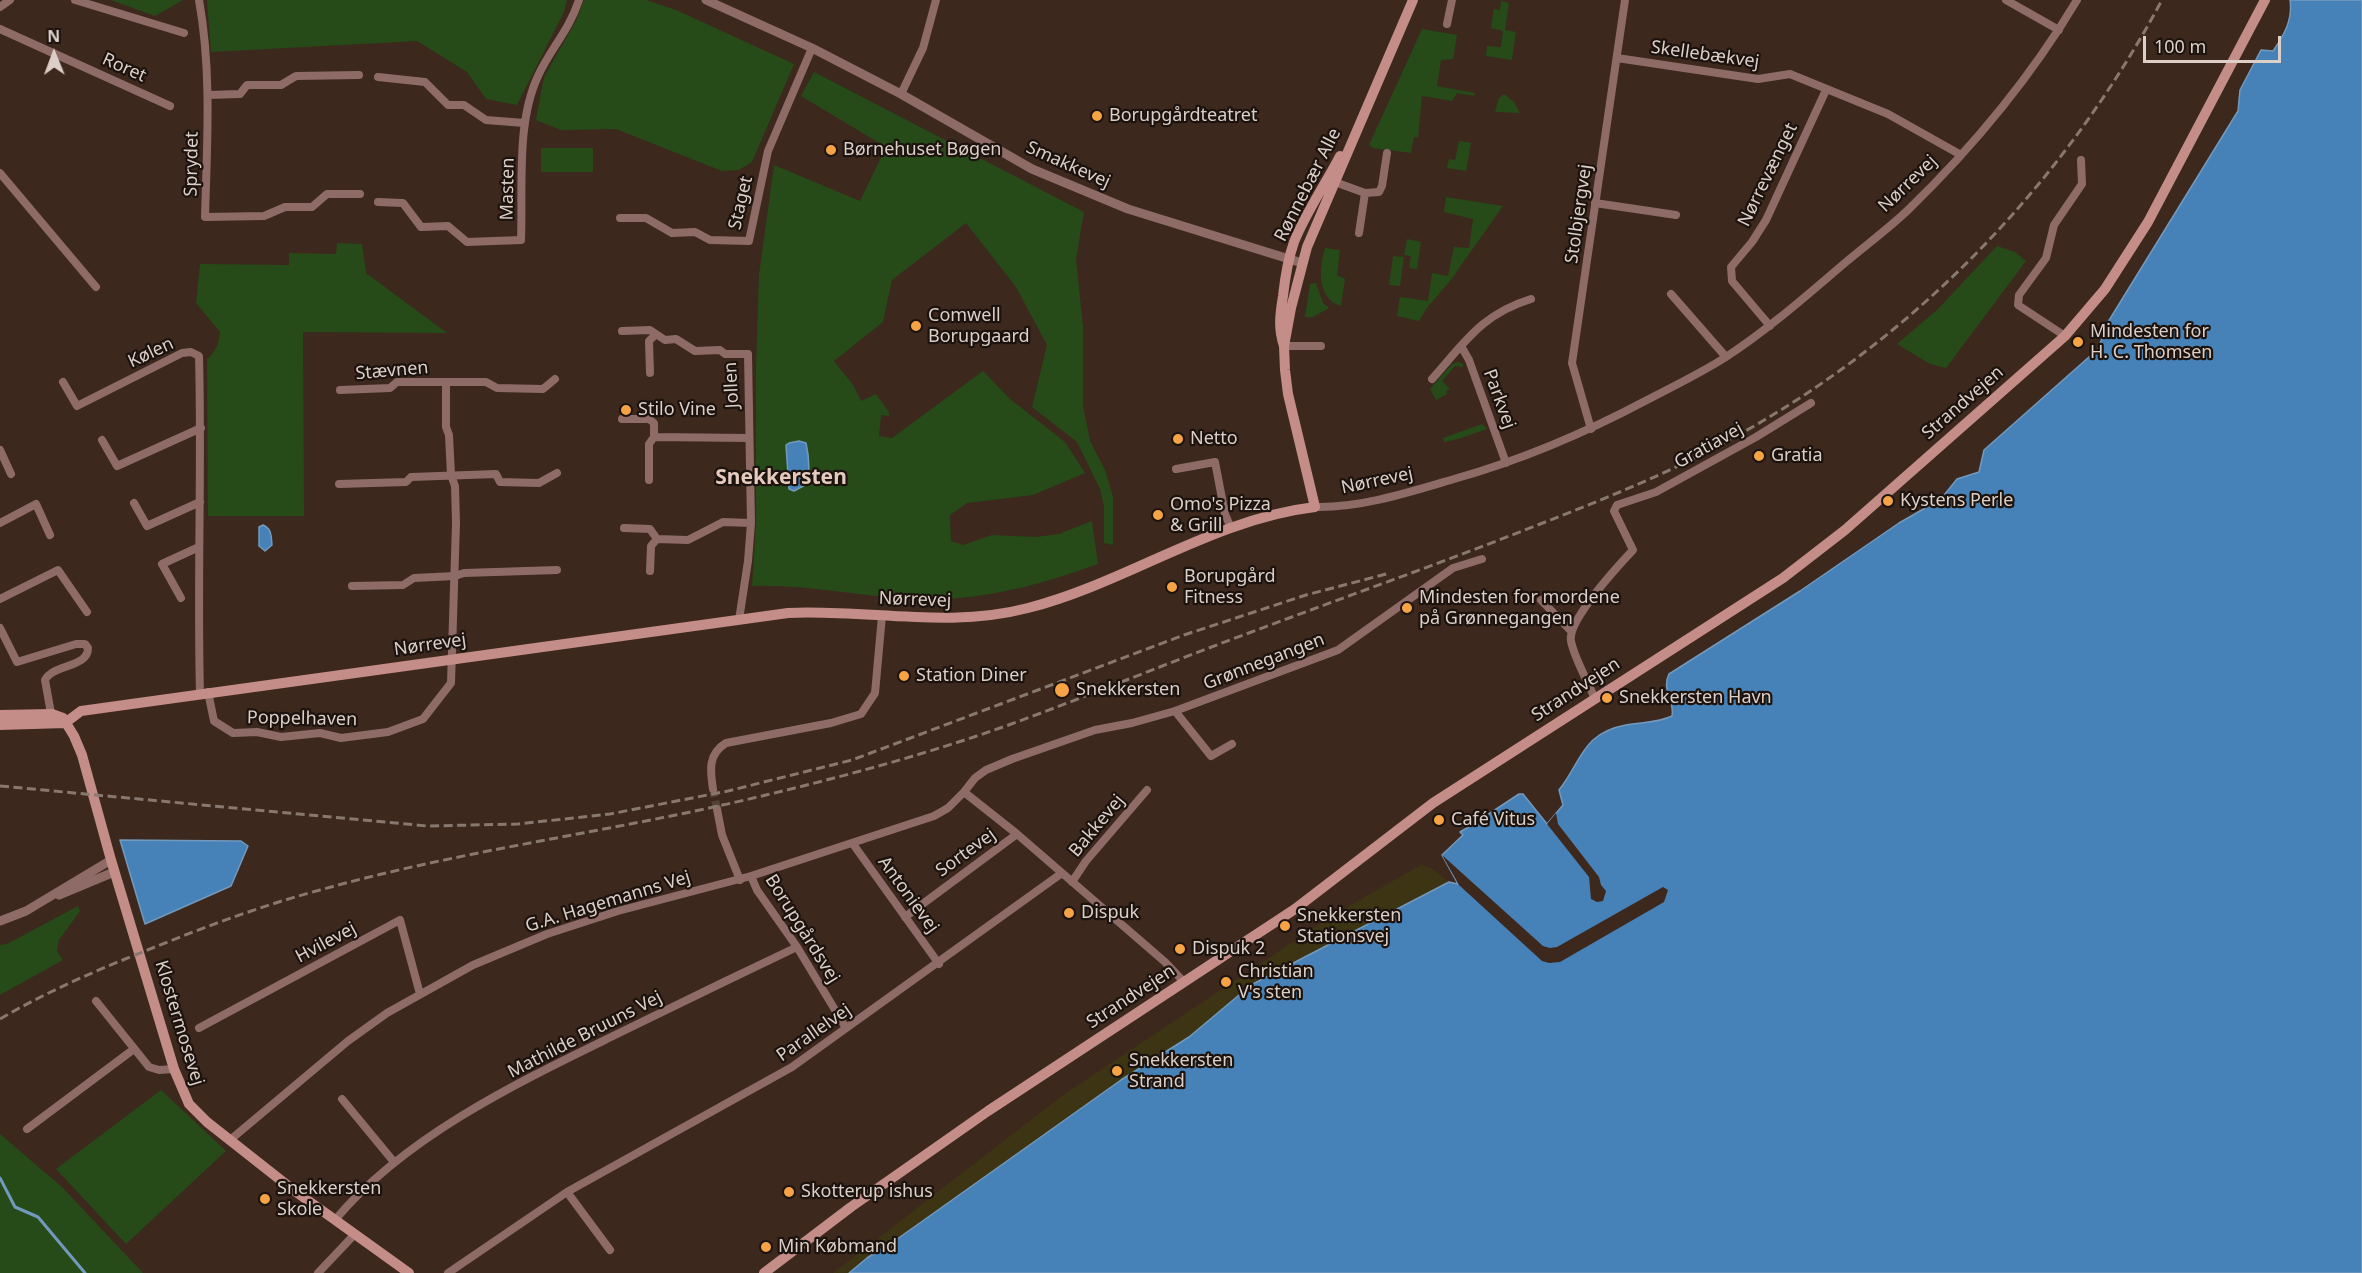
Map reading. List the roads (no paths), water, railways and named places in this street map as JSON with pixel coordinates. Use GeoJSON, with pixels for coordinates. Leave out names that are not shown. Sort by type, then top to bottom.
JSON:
{"type":"FeatureCollection","features":[{"type":"Feature","properties":{"kind":"main road","name":"Rønnebær Alle"},"geometry":{"type":"LineString","coordinates":[[1284,346],[1302,263],[1332,181],[1413,0]]}},
{"type":"Feature","properties":{"kind":"main road","name":"Strandvejen"},"geometry":{"type":"LineString","coordinates":[[764,1273],[851,1207],[988,1111],[1294,909],[1427,808],[1594,697],[1783,578],[1845,530],[2065,336],[2105,289],[2148,222],[2265,0]]}},
{"type":"Feature","properties":{"kind":"main road","name":"Rønnebær Alle"},"geometry":{"type":"LineString","coordinates":[[1315,507],[1288,394],[1284,346],[1279,332],[1280,315],[1294,243],[1312,206],[1332,181]]}},
{"type":"Feature","properties":{"kind":"main road","name":"Nørrevej"},"geometry":{"type":"LineString","coordinates":[[65,723],[81,711],[788,613],[822,611],[921,619],[992,615],[1026,609],[1108,580],[1258,518],[1315,507]]}},
{"type":"Feature","properties":{"kind":"main road"},"geometry":{"type":"LineString","coordinates":[[0,715],[52,718],[65,723]]}},
{"type":"Feature","properties":{"kind":"main road"},"geometry":{"type":"LineString","coordinates":[[0,725],[52,718]]}},
{"type":"Feature","properties":{"kind":"main road","name":"Klostermosevej"},"geometry":{"type":"LineString","coordinates":[[65,723],[70,727],[82,755],[114,872],[174,1069],[189,1104],[230,1140],[354,1235],[409,1273]]}},
{"type":"Feature","properties":{"kind":"street"},"geometry":{"type":"LineString","coordinates":[[0,7],[10,0]]}},
{"type":"Feature","properties":{"kind":"street"},"geometry":{"type":"LineString","coordinates":[[75,0],[183,33]]}},
{"type":"Feature","properties":{"kind":"street","name":"Sprydet"},"geometry":{"type":"LineString","coordinates":[[199,0],[204,26],[208,95],[206,217],[264,216],[285,207],[312,207],[327,194],[360,194]]}},
{"type":"Feature","properties":{"kind":"street","name":"Masten"},"geometry":{"type":"LineString","coordinates":[[378,202],[403,203],[421,227],[448,226],[467,242],[522,240],[524,123],[537,76],[573,20],[579,0]]}},
{"type":"Feature","properties":{"kind":"street","name":"Smakkevej"},"geometry":{"type":"LineString","coordinates":[[706,0],[812,48],[901,94],[1032,169],[1134,211],[1302,263]]}},
{"type":"Feature","properties":{"kind":"street"},"geometry":{"type":"LineString","coordinates":[[901,94],[923,48],[936,0]]}},
{"type":"Feature","properties":{"kind":"street"},"geometry":{"type":"LineString","coordinates":[[1447,24],[1452,0]]}},
{"type":"Feature","properties":{"kind":"street","name":"Stolbjergvej"},"geometry":{"type":"LineString","coordinates":[[1591,429],[1572,363],[1624,0]]}},
{"type":"Feature","properties":{"kind":"street"},"geometry":{"type":"LineString","coordinates":[[2007,0],[2059,30]]}},
{"type":"Feature","properties":{"kind":"street","name":"Nørrevej"},"geometry":{"type":"LineString","coordinates":[[1315,507],[1348,505],[1382,498],[1506,463],[1591,429],[1726,357],[1770,326],[1906,212],[2002,108],[2059,30],[2077,0]]}},
{"type":"Feature","properties":{"kind":"street","name":"Roret"},"geometry":{"type":"LineString","coordinates":[[0,29],[170,105]]}},
{"type":"Feature","properties":{"kind":"street","name":"Staget"},"geometry":{"type":"LineString","coordinates":[[620,218],[646,218],[672,233],[695,232],[710,240],[749,241],[768,151],[812,48]]}},
{"type":"Feature","properties":{"kind":"street","name":"Skellebækvej"},"geometry":{"type":"LineString","coordinates":[[1617,58],[1758,79],[1790,74],[1826,90]]}},
{"type":"Feature","properties":{"kind":"street"},"geometry":{"type":"LineString","coordinates":[[208,95],[240,94],[247,85],[281,85],[296,76],[359,75]]}},
{"type":"Feature","properties":{"kind":"street"},"geometry":{"type":"LineString","coordinates":[[378,77],[424,82],[448,105],[464,105],[486,120],[524,123]]}},
{"type":"Feature","properties":{"kind":"street"},"geometry":{"type":"LineString","coordinates":[[1826,90],[1888,114],[1961,155]]}},
{"type":"Feature","properties":{"kind":"street","name":"Nørrevænget"},"geometry":{"type":"LineString","coordinates":[[1770,326],[1732,281],[1731,267],[1752,242],[1766,220],[1826,90]]}},
{"type":"Feature","properties":{"kind":"street"},"geometry":{"type":"LineString","coordinates":[[1332,181],[1365,193],[1379,192],[1387,153]]}},
{"type":"Feature","properties":{"kind":"street"},"geometry":{"type":"LineString","coordinates":[[2065,336],[2018,305],[2019,295],[2046,258],[2054,225],[2082,184],[2081,160]]}},
{"type":"Feature","properties":{"kind":"street"},"geometry":{"type":"LineString","coordinates":[[0,173],[96,287]]}},
{"type":"Feature","properties":{"kind":"street"},"geometry":{"type":"LineString","coordinates":[[1359,233],[1365,193]]}},
{"type":"Feature","properties":{"kind":"street"},"geometry":{"type":"LineString","coordinates":[[1595,203],[1676,215]]}},
{"type":"Feature","properties":{"kind":"street"},"geometry":{"type":"LineString","coordinates":[[1671,294],[1726,357]]}},
{"type":"Feature","properties":{"kind":"street"},"geometry":{"type":"LineString","coordinates":[[1432,379],[1478,326],[1494,314],[1531,299]]}},
{"type":"Feature","properties":{"kind":"street","name":"Jollen"},"geometry":{"type":"LineString","coordinates":[[622,331],[650,330],[655,336],[665,340],[676,339],[695,351],[720,350],[725,354],[748,354],[751,524],[739,620]]}},
{"type":"Feature","properties":{"kind":"street"},"geometry":{"type":"LineString","coordinates":[[650,373],[649,341],[655,336]]}},
{"type":"Feature","properties":{"kind":"street"},"geometry":{"type":"LineString","coordinates":[[1284,346],[1321,346]]}},
{"type":"Feature","properties":{"kind":"street","name":"Parkvej"},"geometry":{"type":"LineString","coordinates":[[1461,346],[1469,360],[1506,463]]}},
{"type":"Feature","properties":{"kind":"street","name":"Kølen"},"geometry":{"type":"LineString","coordinates":[[63,382],[77,406],[182,353],[191,352],[199,356],[201,428],[198,623],[204,693]]}},
{"type":"Feature","properties":{"kind":"street","name":"Stævnen"},"geometry":{"type":"LineString","coordinates":[[340,390],[390,388],[397,381],[486,382],[497,388],[543,389],[555,379]]}},
{"type":"Feature","properties":{"kind":"street","name":"Stævnen"},"geometry":{"type":"LineString","coordinates":[[446,382],[446,426],[449,435],[451,475],[455,486],[452,659]]}},
{"type":"Feature","properties":{"kind":"street","name":"Gratiavej"},"geometry":{"type":"LineString","coordinates":[[1571,631],[1600,587],[1633,550],[1614,511],[1617,505],[1656,492],[1756,438],[1811,403]]}},
{"type":"Feature","properties":{"kind":"street"},"geometry":{"type":"LineString","coordinates":[[622,419],[649,419],[654,423],[654,437],[649,444],[649,480]]}},
{"type":"Feature","properties":{"kind":"street"},"geometry":{"type":"LineString","coordinates":[[102,440],[117,466],[201,428]]}},
{"type":"Feature","properties":{"kind":"street"},"geometry":{"type":"LineString","coordinates":[[654,437],[748,438]]}},
{"type":"Feature","properties":{"kind":"street"},"geometry":{"type":"LineString","coordinates":[[0,450],[11,474]]}},
{"type":"Feature","properties":{"kind":"street"},"geometry":{"type":"LineString","coordinates":[[1176,469],[1215,462],[1231,528]]}},
{"type":"Feature","properties":{"kind":"street"},"geometry":{"type":"LineString","coordinates":[[339,484],[406,482],[411,477],[496,474],[500,482],[539,483],[557,473]]}},
{"type":"Feature","properties":{"kind":"street"},"geometry":{"type":"LineString","coordinates":[[134,503],[147,526],[200,502]]}},
{"type":"Feature","properties":{"kind":"street"},"geometry":{"type":"LineString","coordinates":[[0,523],[36,504],[50,535]]}},
{"type":"Feature","properties":{"kind":"street"},"geometry":{"type":"LineString","coordinates":[[657,539],[688,540],[723,522],[751,524]]}},
{"type":"Feature","properties":{"kind":"street"},"geometry":{"type":"LineString","coordinates":[[624,528],[650,529],[657,539]]}},
{"type":"Feature","properties":{"kind":"street"},"geometry":{"type":"LineString","coordinates":[[650,571],[651,546],[657,539]]}},
{"type":"Feature","properties":{"kind":"street"},"geometry":{"type":"LineString","coordinates":[[181,598],[162,564],[199,547]]}},
{"type":"Feature","properties":{"kind":"street","name":"Grønnegangen"},"geometry":{"type":"LineString","coordinates":[[964,792],[975,778],[995,766],[1095,730],[1175,711],[1338,650],[1453,568],[1482,559]]}},
{"type":"Feature","properties":{"kind":"street"},"geometry":{"type":"LineString","coordinates":[[0,598],[58,570],[87,612]]}},
{"type":"Feature","properties":{"kind":"street"},"geometry":{"type":"LineString","coordinates":[[352,585],[403,585],[414,578],[455,576],[464,573],[557,570]]}},
{"type":"Feature","properties":{"kind":"street"},"geometry":{"type":"LineString","coordinates":[[1541,600],[1571,631],[1571,641],[1594,697]]}},
{"type":"Feature","properties":{"kind":"street"},"geometry":{"type":"LineString","coordinates":[[713,789],[712,758],[726,743],[831,723],[861,714],[875,693],[882,616]]}},
{"type":"Feature","properties":{"kind":"street"},"geometry":{"type":"LineString","coordinates":[[0,628],[17,662],[76,644],[85,644],[88,648],[88,654],[84,659],[47,676],[45,680],[52,718]]}},
{"type":"Feature","properties":{"kind":"street","name":"Poppelhaven"},"geometry":{"type":"LineString","coordinates":[[204,693],[214,720],[234,733],[257,732],[280,737],[320,733],[341,738],[388,732],[423,719],[451,683],[452,659]]}},
{"type":"Feature","properties":{"kind":"street"},"geometry":{"type":"LineString","coordinates":[[1175,711],[1210,756],[1232,744]]}},
{"type":"Feature","properties":{"kind":"street","name":"Bakkevej"},"geometry":{"type":"LineString","coordinates":[[1072,882],[1086,861],[1147,790]]}},
{"type":"Feature","properties":{"kind":"street"},"geometry":{"type":"LineString","coordinates":[[964,792],[1017,834],[1165,962],[1184,982]]}},
{"type":"Feature","properties":{"kind":"street","name":"G.A. Hagemanns Vej"},"geometry":{"type":"LineString","coordinates":[[230,1140],[348,1041],[387,1013],[473,965],[547,934],[618,911],[740,880],[934,816],[948,808],[964,792]]}},
{"type":"Feature","properties":{"kind":"street","name":"Borupgårdsvej"},"geometry":{"type":"LineString","coordinates":[[717,809],[722,835],[740,880]]}},
{"type":"Feature","properties":{"kind":"street","name":"Sortevej"},"geometry":{"type":"LineString","coordinates":[[905,917],[1017,834]]}},
{"type":"Feature","properties":{"kind":"street","name":"Antonievej"},"geometry":{"type":"LineString","coordinates":[[853,844],[939,964]]}},
{"type":"Feature","properties":{"kind":"street"},"geometry":{"type":"LineString","coordinates":[[0,921],[26,911],[77,878],[111,860]]}},
{"type":"Feature","properties":{"kind":"street"},"geometry":{"type":"LineString","coordinates":[[46,899],[114,872]]}},
{"type":"Feature","properties":{"kind":"street","name":"Parallelvej"},"geometry":{"type":"LineString","coordinates":[[448,1273],[567,1192],[792,1067],[939,964],[1062,873]]}},
{"type":"Feature","properties":{"kind":"street","name":"Borupgårdsvej"},"geometry":{"type":"LineString","coordinates":[[751,876],[757,890],[797,947],[846,1028]]}},
{"type":"Feature","properties":{"kind":"street","name":"Hvilevej"},"geometry":{"type":"LineString","coordinates":[[199,1028],[400,920],[420,994]]}},
{"type":"Feature","properties":{"kind":"street","name":"Mathilde Bruuns Vej"},"geometry":{"type":"LineString","coordinates":[[335,1220],[394,1162],[437,1132],[541,1071],[797,947]]}},
{"type":"Feature","properties":{"kind":"street"},"geometry":{"type":"LineString","coordinates":[[96,1001],[149,1067],[159,1070],[174,1069]]}},
{"type":"Feature","properties":{"kind":"street"},"geometry":{"type":"LineString","coordinates":[[27,1129],[134,1049]]}},
{"type":"Feature","properties":{"kind":"street"},"geometry":{"type":"LineString","coordinates":[[342,1100],[394,1162]]}},
{"type":"Feature","properties":{"kind":"street"},"geometry":{"type":"LineString","coordinates":[[567,1192],[610,1250]]}},
{"type":"Feature","properties":{"kind":"street"},"geometry":{"type":"LineString","coordinates":[[318,1273],[354,1235]]}},
{"type":"Feature","properties":{"kind":"water"},"geometry":{"type":"Polygon","coordinates":[[[2290,0],[2362,0],[2362,1273],[849,1273],[867,1258],[893,1242],[1121,1080],[1189,1037],[1251,985],[1449,882],[1458,884],[1442,855],[1463,835],[1460,832],[1519,794],[1523,794],[1547,824],[1563,805],[1559,790],[1585,750],[1600,734],[1626,725],[1661,720],[1672,716],[1672,705],[1667,690],[1669,674],[1800,591],[1899,523],[1941,499],[1957,479],[1979,472],[1984,450],[2098,349],[2108,322],[2238,111],[2240,90],[2261,50],[2273,51],[2281,39],[2289,21],[2290,0]]]}},
{"type":"Feature","properties":{"kind":"water"},"geometry":{"type":"Polygon","coordinates":[[[799,441],[806,443],[809,474],[807,484],[794,491],[789,489],[786,445],[799,441]]]}},
{"type":"Feature","properties":{"kind":"water"},"geometry":{"type":"Polygon","coordinates":[[[263,525],[270,531],[272,545],[265,551],[259,546],[259,527],[263,525]]]}},
{"type":"Feature","properties":{"kind":"water"},"geometry":{"type":"Polygon","coordinates":[[[120,840],[241,841],[248,846],[231,886],[145,924],[120,840]]]}},
{"type":"Feature","properties":{"kind":"waterway"},"geometry":{"type":"LineString","coordinates":[[0,1178],[15,1207],[38,1217],[85,1273]]}},
{"type":"Feature","properties":{"kind":"tunnel"},"geometry":{"type":"LineString","coordinates":[[713,789],[717,809]]}},
{"type":"Feature","properties":{"kind":"railway"},"geometry":{"type":"LineString","coordinates":[[0,1019],[89,974],[188,934],[298,896],[430,863],[766,795],[886,764],[974,737],[1480,547],[1589,505],[1666,472],[1716,447],[1786,407],[1852,362],[1914,312],[1972,257],[2026,199],[2076,136],[2121,70],[2162,0]]}},
{"type":"Feature","properties":{"kind":"railway"},"geometry":{"type":"LineString","coordinates":[[0,786],[427,826],[518,824],[610,814],[728,791],[852,760],[1184,635],[1306,595],[1390,573]]}},
{"type":"Feature","properties":{"kind":"place","name":"Borupgårdteatret"},"geometry":{"type":"Point","coordinates":[1097,116]}},
{"type":"Feature","properties":{"kind":"place","name":"Børnehuset Bøgen"},"geometry":{"type":"Point","coordinates":[831,150]}},
{"type":"Feature","properties":{"kind":"place","name":"Comwell Borupgaard"},"geometry":{"type":"Point","coordinates":[916,326]}},
{"type":"Feature","properties":{"kind":"place","name":"Mindesten for H. C. Thomsen"},"geometry":{"type":"Point","coordinates":[2078,342]}},
{"type":"Feature","properties":{"kind":"place","name":"Stilo Vine"},"geometry":{"type":"Point","coordinates":[626,410]}},
{"type":"Feature","properties":{"kind":"place","name":"Netto"},"geometry":{"type":"Point","coordinates":[1178,439]}},
{"type":"Feature","properties":{"kind":"place","name":"Gratia"},"geometry":{"type":"Point","coordinates":[1759,456]}},
{"type":"Feature","properties":{"kind":"place","name":"Kystens Perle"},"geometry":{"type":"Point","coordinates":[1888,501]}},
{"type":"Feature","properties":{"kind":"place","name":"Omo's Pizza & Grill"},"geometry":{"type":"Point","coordinates":[1158,515]}},
{"type":"Feature","properties":{"kind":"place","name":"Borupgård Fitness"},"geometry":{"type":"Point","coordinates":[1172,587]}},
{"type":"Feature","properties":{"kind":"place","name":"Mindesten for mordene på Grønnegangen"},"geometry":{"type":"Point","coordinates":[1407,608]}},
{"type":"Feature","properties":{"kind":"place","name":"Station Diner"},"geometry":{"type":"Point","coordinates":[904,676]}},
{"type":"Feature","properties":{"kind":"place","name":"Snekkersten"},"geometry":{"type":"Point","coordinates":[1062,690]}},
{"type":"Feature","properties":{"kind":"place","name":"Snekkersten Havn"},"geometry":{"type":"Point","coordinates":[1607,698]}},
{"type":"Feature","properties":{"kind":"place","name":"Café Vitus"},"geometry":{"type":"Point","coordinates":[1439,820]}},
{"type":"Feature","properties":{"kind":"place","name":"Dispuk"},"geometry":{"type":"Point","coordinates":[1069,913]}},
{"type":"Feature","properties":{"kind":"place","name":"Snekkersten Stationsvej"},"geometry":{"type":"Point","coordinates":[1285,926]}},
{"type":"Feature","properties":{"kind":"place","name":"Dispuk 2"},"geometry":{"type":"Point","coordinates":[1180,949]}},
{"type":"Feature","properties":{"kind":"place","name":"Christian V's sten"},"geometry":{"type":"Point","coordinates":[1226,982]}},
{"type":"Feature","properties":{"kind":"place","name":"Snekkersten Strand"},"geometry":{"type":"Point","coordinates":[1117,1071]}},
{"type":"Feature","properties":{"kind":"place","name":"Skotterup ishus"},"geometry":{"type":"Point","coordinates":[789,1192]}},
{"type":"Feature","properties":{"kind":"place","name":"Snekkersten Skole"},"geometry":{"type":"Point","coordinates":[265,1199]}},
{"type":"Feature","properties":{"kind":"place","name":"Min Købmand"},"geometry":{"type":"Point","coordinates":[766,1247]}},
{"type":"Feature","properties":{"kind":"district","name":"Snekkersten"},"geometry":{"type":"Point","coordinates":[781,478]}}]}
